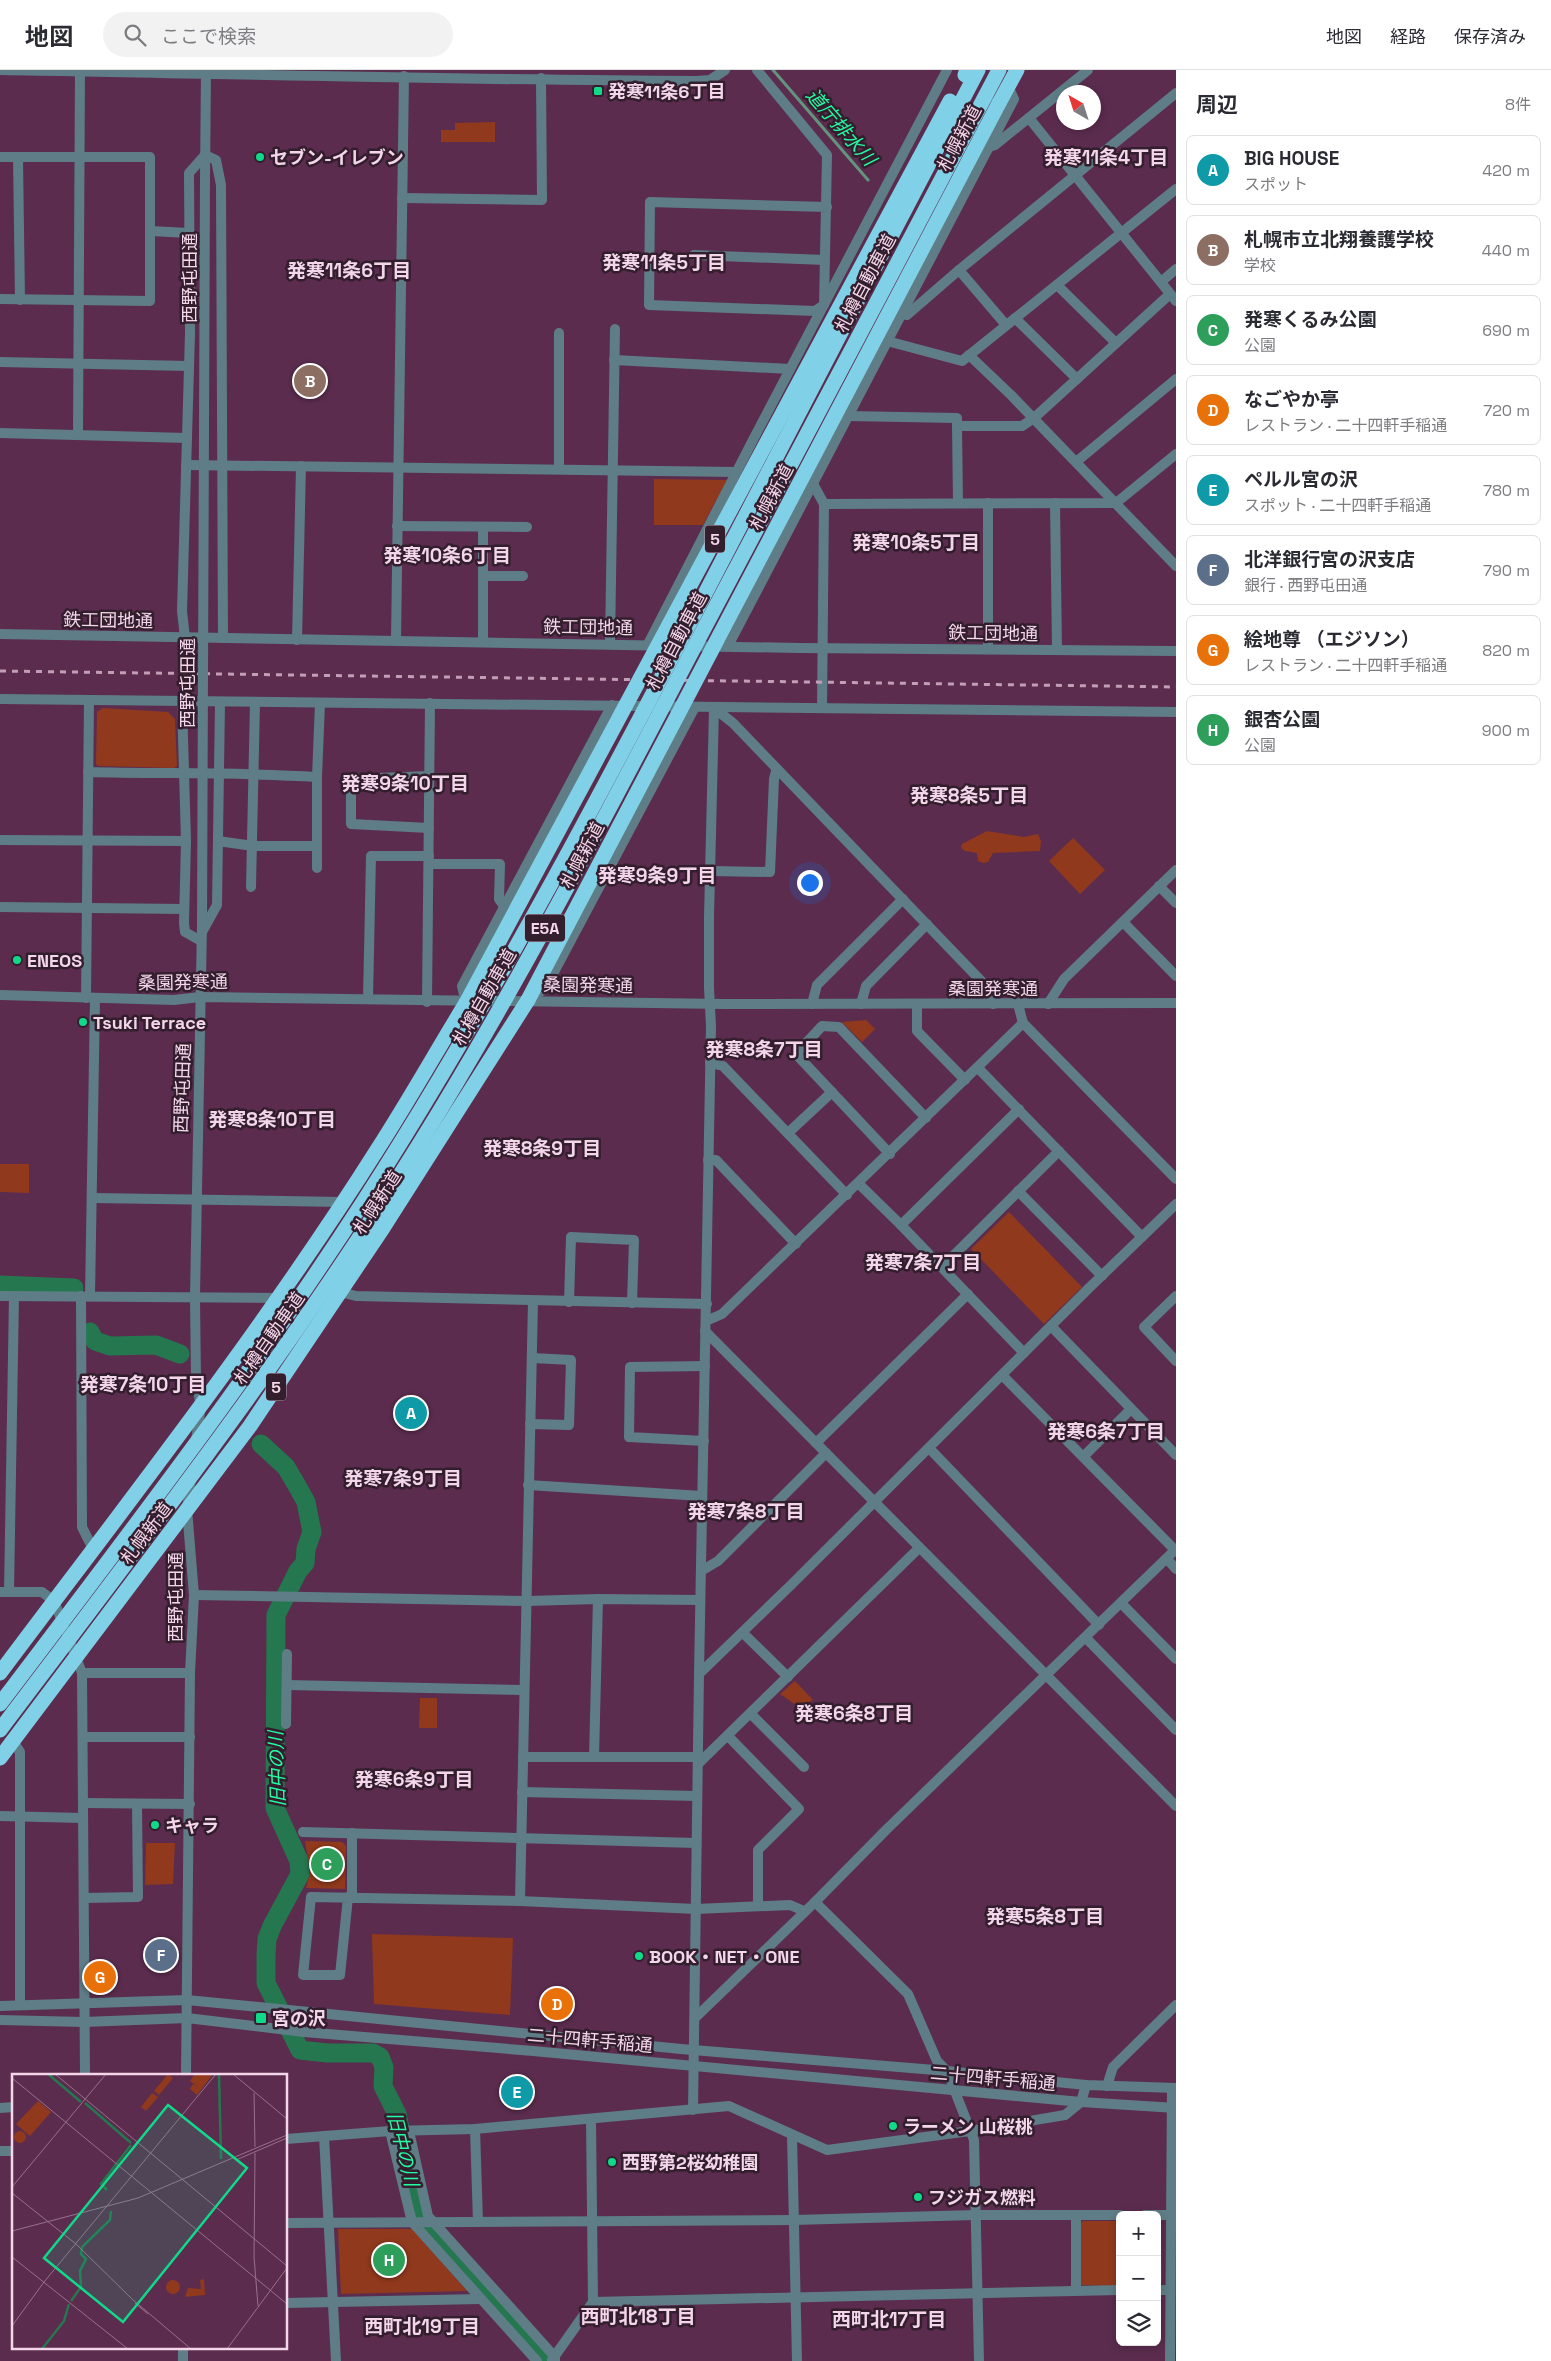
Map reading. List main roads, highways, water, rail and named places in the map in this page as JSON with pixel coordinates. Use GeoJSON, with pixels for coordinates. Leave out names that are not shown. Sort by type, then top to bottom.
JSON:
{"type":"FeatureCollection","features":[{"type":"Feature","properties":{"kind":"highway","name":"札樽自動車道"},"geometry":{"type":"LineString","coordinates":[[0,1730],[227,1430],[342,1264],[425,1136],[495,1019],[570,883],[999,70]]}},
{"type":"Feature","properties":{"kind":"highway","name":"札幌新道"},"geometry":{"type":"LineString","coordinates":[[0,1758],[250,1426],[340,1292],[528,1000],[1017,70]]}},
{"type":"Feature","properties":{"kind":"highway","name":"札樽自動車道"},"geometry":{"type":"LineString","coordinates":[[0,1704],[203,1434],[285,1320],[399,1145],[476,1019],[558,876],[970,72]]}},
{"type":"Feature","properties":{"kind":"highway","name":"札幌新道"},"geometry":{"type":"LineString","coordinates":[[0,1672],[201,1406],[377,1150],[466,1003],[970,72]]}},
{"type":"Feature","properties":{"kind":"waterway","name":"道庁排水川"},"geometry":{"type":"LineString","coordinates":[[773,70],[868,180]]}},
{"type":"Feature","properties":{"kind":"waterway","name":"旧中の川"},"geometry":{"type":"LineString","coordinates":[[0,1285],[74,1288]]}},
{"type":"Feature","properties":{"kind":"waterway","name":"旧中の川"},"geometry":{"type":"LineString","coordinates":[[90,1332],[95,1341],[110,1346],[156,1345],[180,1354]]}},
{"type":"Feature","properties":{"kind":"waterway","name":"旧中の川"},"geometry":{"type":"LineString","coordinates":[[261,1444],[286,1467],[296,1484],[306,1502],[312,1532],[306,1549],[305,1563],[298,1571],[276,1615],[275,1808],[299,1861],[300,1874],[267,1939],[266,1983],[300,2050],[327,2053],[373,2053],[380,2057],[384,2067],[383,2086],[397,2114],[417,2210],[428,2229],[543,2354],[546,2361]]}},
{"type":"Feature","properties":{"kind":"railway"},"geometry":{"type":"LineString","coordinates":[[0,671],[1176,687]]}},
{"type":"Feature","properties":{"kind":"place","name":"発寒11条6丁目"},"geometry":{"type":"Point","coordinates":[598,91]}},
{"type":"Feature","properties":{"kind":"place","name":"セブン-イレブン"},"geometry":{"type":"Point","coordinates":[260,157]}},
{"type":"Feature","properties":{"kind":"place","name":"札幌市立北翔養護学校"},"geometry":{"type":"Point","coordinates":[310,381]}},
{"type":"Feature","properties":{"kind":"place","name":"ENEOS"},"geometry":{"type":"Point","coordinates":[17,960]}},
{"type":"Feature","properties":{"kind":"place","name":"Tsuki Terrace"},"geometry":{"type":"Point","coordinates":[83,1022]}},
{"type":"Feature","properties":{"kind":"place","name":"BIG HOUSE"},"geometry":{"type":"Point","coordinates":[411,1413]}},
{"type":"Feature","properties":{"kind":"place","name":"キャラ"},"geometry":{"type":"Point","coordinates":[155,1825]}},
{"type":"Feature","properties":{"kind":"place","name":"発寒くるみ公園"},"geometry":{"type":"Point","coordinates":[327,1864]}},
{"type":"Feature","properties":{"kind":"place","name":"北洋銀行宮の沢支店"},"geometry":{"type":"Point","coordinates":[161,1955]}},
{"type":"Feature","properties":{"kind":"place","name":"BOOK・NET・ONE"},"geometry":{"type":"Point","coordinates":[639,1956]}},
{"type":"Feature","properties":{"kind":"place","name":"絵地尊 （エジソン）"},"geometry":{"type":"Point","coordinates":[100,1977]}},
{"type":"Feature","properties":{"kind":"place","name":"なごやか亭"},"geometry":{"type":"Point","coordinates":[557,2004]}},
{"type":"Feature","properties":{"kind":"place","name":"宮の沢"},"geometry":{"type":"Point","coordinates":[261,2018]}},
{"type":"Feature","properties":{"kind":"place","name":"ペルル宮の沢"},"geometry":{"type":"Point","coordinates":[517,2092]}},
{"type":"Feature","properties":{"kind":"place","name":"ラーメン 山桜桃"},"geometry":{"type":"Point","coordinates":[893,2126]}},
{"type":"Feature","properties":{"kind":"place","name":"西野第2桜幼稚園"},"geometry":{"type":"Point","coordinates":[612,2162]}},
{"type":"Feature","properties":{"kind":"place","name":"フジガス燃料"},"geometry":{"type":"Point","coordinates":[918,2197]}},
{"type":"Feature","properties":{"kind":"place","name":"銀杏公園"},"geometry":{"type":"Point","coordinates":[389,2260]}},
{"type":"Feature","properties":{"kind":"district","name":"発寒11条4丁目"},"geometry":{"type":"Point","coordinates":[1106,157]}},
{"type":"Feature","properties":{"kind":"district","name":"発寒11条5丁目"},"geometry":{"type":"Point","coordinates":[664,262]}},
{"type":"Feature","properties":{"kind":"district","name":"発寒11条6丁目"},"geometry":{"type":"Point","coordinates":[349,270]}},
{"type":"Feature","properties":{"kind":"district","name":"発寒10条5丁目"},"geometry":{"type":"Point","coordinates":[916,542]}},
{"type":"Feature","properties":{"kind":"district","name":"発寒10条6丁目"},"geometry":{"type":"Point","coordinates":[447,555]}},
{"type":"Feature","properties":{"kind":"district","name":"発寒9条10丁目"},"geometry":{"type":"Point","coordinates":[405,783]}},
{"type":"Feature","properties":{"kind":"district","name":"発寒8条5丁目"},"geometry":{"type":"Point","coordinates":[969,795]}},
{"type":"Feature","properties":{"kind":"district","name":"発寒9条9丁目"},"geometry":{"type":"Point","coordinates":[657,875]}},
{"type":"Feature","properties":{"kind":"district","name":"発寒8条7丁目"},"geometry":{"type":"Point","coordinates":[764,1049]}},
{"type":"Feature","properties":{"kind":"district","name":"発寒8条10丁目"},"geometry":{"type":"Point","coordinates":[272,1119]}},
{"type":"Feature","properties":{"kind":"district","name":"発寒8条9丁目"},"geometry":{"type":"Point","coordinates":[542,1148]}},
{"type":"Feature","properties":{"kind":"district","name":"発寒7条7丁目"},"geometry":{"type":"Point","coordinates":[923,1262]}},
{"type":"Feature","properties":{"kind":"district","name":"発寒7条10丁目"},"geometry":{"type":"Point","coordinates":[143,1384]}},
{"type":"Feature","properties":{"kind":"district","name":"発寒6条7丁目"},"geometry":{"type":"Point","coordinates":[1106,1431]}},
{"type":"Feature","properties":{"kind":"district","name":"発寒7条9丁目"},"geometry":{"type":"Point","coordinates":[403,1478]}},
{"type":"Feature","properties":{"kind":"district","name":"発寒7条8丁目"},"geometry":{"type":"Point","coordinates":[746,1511]}},
{"type":"Feature","properties":{"kind":"district","name":"発寒6条8丁目"},"geometry":{"type":"Point","coordinates":[854,1713]}},
{"type":"Feature","properties":{"kind":"district","name":"発寒6条9丁目"},"geometry":{"type":"Point","coordinates":[414,1779]}},
{"type":"Feature","properties":{"kind":"district","name":"発寒5条8丁目"},"geometry":{"type":"Point","coordinates":[1045,1916]}},
{"type":"Feature","properties":{"kind":"district","name":"西町北18丁目"},"geometry":{"type":"Point","coordinates":[638,2316]}},
{"type":"Feature","properties":{"kind":"district","name":"西町北17丁目"},"geometry":{"type":"Point","coordinates":[889,2319]}},
{"type":"Feature","properties":{"kind":"district","name":"西町北19丁目"},"geometry":{"type":"Point","coordinates":[422,2326]}}]}
